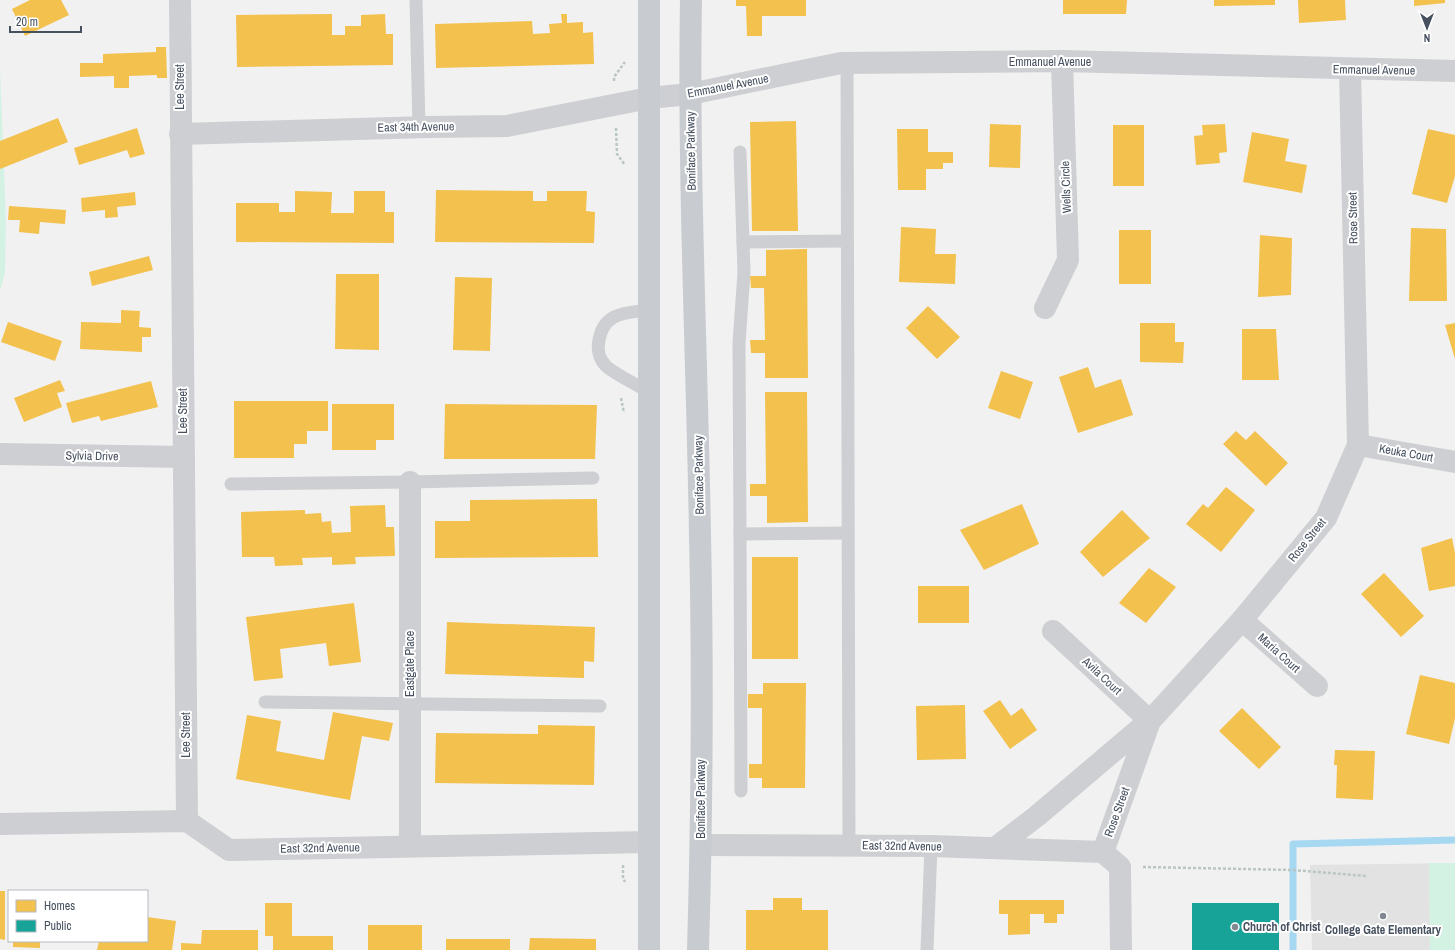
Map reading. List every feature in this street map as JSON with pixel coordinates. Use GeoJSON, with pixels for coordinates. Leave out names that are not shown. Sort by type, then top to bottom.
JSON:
{"type":"FeatureCollection","features":[{"type":"Feature","properties":{"kind":"main road"},"geometry":{"type":"LineString","coordinates":[[649,0],[649,950]]}},
{"type":"Feature","properties":{"kind":"main road","name":"Boniface Parkway"},"geometry":{"type":"LineString","coordinates":[[691,0],[690,94],[700,538],[701,846],[698,950]]}},
{"type":"Feature","properties":{"kind":"street","name":"Lee Street"},"geometry":{"type":"LineString","coordinates":[[180,0],[187,821]]}},
{"type":"Feature","properties":{"kind":"street","name":"Emmanuel Avenue"},"geometry":{"type":"LineString","coordinates":[[649,98],[690,94],[847,63],[1062,61],[1455,71]]}},
{"type":"Feature","properties":{"kind":"street","name":"Wells Circle"},"geometry":{"type":"LineString","coordinates":[[1045,308],[1068,260],[1062,61]]}},
{"type":"Feature","properties":{"kind":"street","name":"Rose Street"},"geometry":{"type":"LineString","coordinates":[[1120,867],[1103,852],[1150,721],[1242,620],[1326,518],[1358,445],[1350,69]]}},
{"type":"Feature","properties":{"kind":"street","name":"East 34th Avenue"},"geometry":{"type":"LineString","coordinates":[[180,134],[507,126],[649,98]]}},
{"type":"Feature","properties":{"kind":"street","name":"Keuka Court"},"geometry":{"type":"LineString","coordinates":[[1358,445],[1455,462]]}},
{"type":"Feature","properties":{"kind":"street","name":"Sylvia Drive"},"geometry":{"type":"LineString","coordinates":[[0,454],[184,457]]}},
{"type":"Feature","properties":{"kind":"street","name":"Eastgate Place"},"geometry":{"type":"LineString","coordinates":[[410,482],[410,846]]}},
{"type":"Feature","properties":{"kind":"street","name":"Maria Court"},"geometry":{"type":"LineString","coordinates":[[1242,620],[1317,686]]}},
{"type":"Feature","properties":{"kind":"street","name":"Avila Court"},"geometry":{"type":"LineString","coordinates":[[1054,631],[1150,721]]}},
{"type":"Feature","properties":{"kind":"street"},"geometry":{"type":"LineString","coordinates":[[995,848],[1036,816],[1150,721]]}},
{"type":"Feature","properties":{"kind":"street","name":"East 32nd Avenue"},"geometry":{"type":"LineString","coordinates":[[187,821],[229,850],[649,842]]}},
{"type":"Feature","properties":{"kind":"street"},"geometry":{"type":"LineString","coordinates":[[0,824],[187,821]]}},
{"type":"Feature","properties":{"kind":"street","name":"East 32nd Avenue"},"geometry":{"type":"LineString","coordinates":[[701,846],[931,846],[1103,852]]}},
{"type":"Feature","properties":{"kind":"street"},"geometry":{"type":"LineString","coordinates":[[1120,867],[1121,950]]}},
{"type":"Feature","properties":{"kind":"lane"},"geometry":{"type":"LineString","coordinates":[[416,0],[419,127]]}},
{"type":"Feature","properties":{"kind":"lane"},"geometry":{"type":"LineString","coordinates":[[847,63],[849,846]]}},
{"type":"Feature","properties":{"kind":"lane"},"geometry":{"type":"LineString","coordinates":[[740,152],[744,272],[739,343],[741,791]]}},
{"type":"Feature","properties":{"kind":"lane"},"geometry":{"type":"LineString","coordinates":[[743,242],[848,241]]}},
{"type":"Feature","properties":{"kind":"lane"},"geometry":{"type":"LineString","coordinates":[[649,310],[620,314],[606,321],[600,330],[598,346],[600,357],[607,366],[649,392]]}},
{"type":"Feature","properties":{"kind":"lane"},"geometry":{"type":"LineString","coordinates":[[231,484],[593,478]]}},
{"type":"Feature","properties":{"kind":"lane"},"geometry":{"type":"LineString","coordinates":[[740,534],[848,533]]}},
{"type":"Feature","properties":{"kind":"lane"},"geometry":{"type":"LineString","coordinates":[[265,702],[600,706]]}},
{"type":"Feature","properties":{"kind":"lane"},"geometry":{"type":"LineString","coordinates":[[927,950],[931,846]]}},
{"type":"Feature","properties":{"kind":"path"},"geometry":{"type":"LineString","coordinates":[[1120,867],[1293,870],[1366,876]]}},
{"type":"Feature","properties":{"kind":"shaded area","name":"College Gate Elementary"},"geometry":{"type":"Polygon","coordinates":[[[1455,863],[1455,950],[1312,950],[1310,865],[1455,863]]]}},
{"type":"Feature","properties":{"kind":"green space"},"geometry":{"type":"Polygon","coordinates":[[[0,68],[6,221],[5,273],[0,291],[0,68]]]}},
{"type":"Feature","properties":{"kind":"green space"},"geometry":{"type":"Polygon","coordinates":[[[1429,863],[1455,863],[1455,950],[1430,950],[1429,863]]]}},
{"type":"Feature","properties":{"kind":"building: Homes"},"geometry":{"type":"Polygon","coordinates":[[[30,0],[61,0],[69,15],[25,36],[12,9],[30,0]]]}},
{"type":"Feature","properties":{"kind":"building: Homes"},"geometry":{"type":"Polygon","coordinates":[[[736,0],[806,0],[806,16],[762,16],[762,36],[747,36],[746,6],[736,6],[736,0]]]}},
{"type":"Feature","properties":{"kind":"building: Homes"},"geometry":{"type":"Polygon","coordinates":[[[1063,0],[1127,0],[1126,14],[1063,14],[1063,0]]]}},
{"type":"Feature","properties":{"kind":"building: Homes"},"geometry":{"type":"Polygon","coordinates":[[[1214,0],[1275,0],[1275,5],[1214,6],[1214,0]]]}},
{"type":"Feature","properties":{"kind":"building: Homes"},"geometry":{"type":"Polygon","coordinates":[[[1298,0],[1345,0],[1346,20],[1299,23],[1298,0]]]}},
{"type":"Feature","properties":{"kind":"building: Homes"},"geometry":{"type":"Polygon","coordinates":[[[1414,0],[1445,0],[1445,3],[1414,6],[1414,0]]]}},
{"type":"Feature","properties":{"kind":"building: Homes"},"geometry":{"type":"Polygon","coordinates":[[[332,14],[332,35],[345,35],[345,26],[361,26],[361,15],[385,14],[386,34],[393,34],[393,65],[237,67],[236,15],[332,14]]]}},
{"type":"Feature","properties":{"kind":"building: Homes"},"geometry":{"type":"Polygon","coordinates":[[[561,14],[567,14],[567,23],[583,22],[583,33],[593,32],[594,64],[436,68],[435,24],[532,21],[533,34],[550,33],[549,24],[562,23],[561,14]]]}},
{"type":"Feature","properties":{"kind":"building: Homes"},"geometry":{"type":"Polygon","coordinates":[[[156,47],[166,47],[167,78],[157,78],[157,75],[129,76],[129,88],[114,88],[114,76],[80,77],[80,63],[103,63],[103,54],[156,52],[156,47]]]}},
{"type":"Feature","properties":{"kind":"building: Homes"},"geometry":{"type":"Polygon","coordinates":[[[58,118],[68,142],[0,169],[0,141],[58,118]]]}},
{"type":"Feature","properties":{"kind":"building: Homes"},"geometry":{"type":"Polygon","coordinates":[[[796,121],[798,231],[752,231],[750,122],[796,121]]]}},
{"type":"Feature","properties":{"kind":"building: Homes"},"geometry":{"type":"Polygon","coordinates":[[[990,124],[1021,125],[1020,168],[989,167],[990,124]]]}},
{"type":"Feature","properties":{"kind":"building: Homes"},"geometry":{"type":"Polygon","coordinates":[[[1225,124],[1227,152],[1219,153],[1220,163],[1196,165],[1194,136],[1203,135],[1202,125],[1225,124]]]}},
{"type":"Feature","properties":{"kind":"building: Homes"},"geometry":{"type":"Polygon","coordinates":[[[1113,125],[1144,125],[1144,186],[1113,186],[1113,125]]]}},
{"type":"Feature","properties":{"kind":"building: Homes"},"geometry":{"type":"Polygon","coordinates":[[[137,128],[145,154],[130,158],[127,150],[79,165],[74,148],[137,128]]]}},
{"type":"Feature","properties":{"kind":"building: Homes"},"geometry":{"type":"Polygon","coordinates":[[[897,129],[928,129],[928,152],[953,152],[953,163],[943,163],[943,169],[926,169],[926,190],[898,190],[897,129]]]}},
{"type":"Feature","properties":{"kind":"building: Homes"},"geometry":{"type":"Polygon","coordinates":[[[1428,129],[1455,135],[1455,176],[1447,203],[1412,194],[1428,129]]]}},
{"type":"Feature","properties":{"kind":"building: Homes"},"geometry":{"type":"Polygon","coordinates":[[[1252,132],[1289,139],[1285,161],[1307,165],[1302,193],[1243,182],[1252,132]]]}},
{"type":"Feature","properties":{"kind":"building: Homes"},"geometry":{"type":"Polygon","coordinates":[[[436,190],[533,191],[533,201],[547,201],[547,191],[587,191],[586,211],[595,212],[594,243],[435,242],[436,190]]]}},
{"type":"Feature","properties":{"kind":"building: Homes"},"geometry":{"type":"Polygon","coordinates":[[[295,191],[332,192],[331,213],[354,213],[354,191],[385,191],[385,212],[394,212],[394,243],[236,242],[236,203],[279,203],[279,212],[295,212],[295,191]]]}},
{"type":"Feature","properties":{"kind":"building: Homes"},"geometry":{"type":"Polygon","coordinates":[[[135,192],[136,205],[117,207],[118,217],[105,218],[105,210],[82,212],[81,198],[135,192]]]}},
{"type":"Feature","properties":{"kind":"building: Homes"},"geometry":{"type":"Polygon","coordinates":[[[9,206],[66,210],[65,224],[40,222],[39,234],[19,232],[20,220],[8,220],[9,206]]]}},
{"type":"Feature","properties":{"kind":"building: Homes"},"geometry":{"type":"Polygon","coordinates":[[[901,227],[936,229],[935,254],[956,254],[955,284],[899,282],[901,227]]]}},
{"type":"Feature","properties":{"kind":"building: Homes"},"geometry":{"type":"Polygon","coordinates":[[[1411,228],[1446,229],[1447,301],[1409,301],[1411,228]]]}},
{"type":"Feature","properties":{"kind":"building: Homes"},"geometry":{"type":"Polygon","coordinates":[[[1119,230],[1151,230],[1151,284],[1119,284],[1119,230]]]}},
{"type":"Feature","properties":{"kind":"building: Homes"},"geometry":{"type":"Polygon","coordinates":[[[1260,235],[1292,238],[1291,295],[1258,297],[1260,235]]]}},
{"type":"Feature","properties":{"kind":"building: Homes"},"geometry":{"type":"Polygon","coordinates":[[[807,249],[808,378],[765,378],[765,353],[751,353],[750,340],[765,340],[764,288],[751,288],[750,276],[766,276],[766,250],[807,249]]]}},
{"type":"Feature","properties":{"kind":"building: Homes"},"geometry":{"type":"Polygon","coordinates":[[[149,256],[153,270],[92,286],[89,272],[149,256]]]}},
{"type":"Feature","properties":{"kind":"building: Homes"},"geometry":{"type":"Polygon","coordinates":[[[336,274],[379,274],[379,350],[335,349],[336,274]]]}},
{"type":"Feature","properties":{"kind":"building: Homes"},"geometry":{"type":"Polygon","coordinates":[[[455,277],[492,278],[490,351],[453,350],[455,277]]]}},
{"type":"Feature","properties":{"kind":"building: Homes"},"geometry":{"type":"Polygon","coordinates":[[[928,306],[960,337],[937,359],[906,328],[928,306]]]}},
{"type":"Feature","properties":{"kind":"building: Homes"},"geometry":{"type":"Polygon","coordinates":[[[121,310],[140,311],[139,327],[151,328],[151,337],[142,337],[142,352],[80,349],[81,322],[121,323],[121,310]]]}},
{"type":"Feature","properties":{"kind":"building: Homes"},"geometry":{"type":"Polygon","coordinates":[[[8,322],[62,341],[55,361],[1,342],[8,322]]]}},
{"type":"Feature","properties":{"kind":"building: Homes"},"geometry":{"type":"Polygon","coordinates":[[[1140,323],[1175,323],[1175,342],[1184,342],[1183,363],[1140,362],[1140,323]]]}},
{"type":"Feature","properties":{"kind":"building: Homes"},"geometry":{"type":"Polygon","coordinates":[[[1455,323],[1455,359],[1445,325],[1455,323]]]}},
{"type":"Feature","properties":{"kind":"building: Homes"},"geometry":{"type":"Polygon","coordinates":[[[1242,329],[1276,329],[1279,380],[1242,380],[1242,329]]]}},
{"type":"Feature","properties":{"kind":"building: Homes"},"geometry":{"type":"Polygon","coordinates":[[[1088,367],[1095,388],[1121,379],[1133,415],[1078,433],[1059,377],[1088,367]]]}},
{"type":"Feature","properties":{"kind":"building: Homes"},"geometry":{"type":"Polygon","coordinates":[[[1001,371],[1033,382],[1020,419],[988,408],[1001,371]]]}},
{"type":"Feature","properties":{"kind":"building: Homes"},"geometry":{"type":"Polygon","coordinates":[[[60,380],[65,391],[57,393],[62,407],[24,422],[14,398],[60,380]]]}},
{"type":"Feature","properties":{"kind":"building: Homes"},"geometry":{"type":"Polygon","coordinates":[[[151,381],[158,407],[101,421],[99,416],[72,423],[66,403],[151,381]]]}},
{"type":"Feature","properties":{"kind":"building: Homes"},"geometry":{"type":"Polygon","coordinates":[[[765,392],[807,392],[808,522],[767,523],[767,496],[750,496],[750,484],[766,484],[765,392]]]}},
{"type":"Feature","properties":{"kind":"building: Homes"},"geometry":{"type":"Polygon","coordinates":[[[234,401],[328,401],[328,431],[307,431],[307,444],[294,444],[294,458],[234,458],[234,401]]]}},
{"type":"Feature","properties":{"kind":"building: Homes"},"geometry":{"type":"Polygon","coordinates":[[[332,404],[394,404],[394,440],[376,440],[376,450],[332,450],[332,404]]]}},
{"type":"Feature","properties":{"kind":"building: Homes"},"geometry":{"type":"Polygon","coordinates":[[[445,404],[597,405],[595,459],[444,459],[445,404]]]}},
{"type":"Feature","properties":{"kind":"building: Homes"},"geometry":{"type":"Polygon","coordinates":[[[1236,431],[1246,440],[1255,431],[1288,463],[1266,486],[1223,444],[1236,431]]]}},
{"type":"Feature","properties":{"kind":"building: Homes"},"geometry":{"type":"Polygon","coordinates":[[[1226,487],[1255,510],[1221,552],[1186,524],[1203,504],[1208,508],[1226,487]]]}},
{"type":"Feature","properties":{"kind":"building: Homes"},"geometry":{"type":"Polygon","coordinates":[[[597,499],[598,557],[435,558],[435,521],[470,521],[470,500],[597,499]]]}},
{"type":"Feature","properties":{"kind":"building: Homes"},"geometry":{"type":"Polygon","coordinates":[[[1022,504],[1039,544],[984,570],[960,530],[1022,504]]]}},
{"type":"Feature","properties":{"kind":"building: Homes"},"geometry":{"type":"Polygon","coordinates":[[[385,505],[386,527],[394,527],[395,556],[355,557],[356,564],[332,565],[332,557],[302,558],[303,565],[275,566],[274,557],[242,557],[241,512],[305,510],[305,514],[321,513],[322,522],[331,521],[332,533],[351,532],[350,506],[385,505]]]}},
{"type":"Feature","properties":{"kind":"building: Homes"},"geometry":{"type":"Polygon","coordinates":[[[1122,510],[1150,538],[1103,577],[1080,552],[1122,510]]]}},
{"type":"Feature","properties":{"kind":"building: Homes"},"geometry":{"type":"Polygon","coordinates":[[[1452,538],[1455,553],[1455,586],[1429,591],[1421,548],[1452,538]]]}},
{"type":"Feature","properties":{"kind":"building: Homes"},"geometry":{"type":"Polygon","coordinates":[[[752,557],[798,557],[798,659],[752,659],[752,557]]]}},
{"type":"Feature","properties":{"kind":"building: Homes"},"geometry":{"type":"Polygon","coordinates":[[[1149,568],[1176,587],[1146,623],[1119,603],[1149,568]]]}},
{"type":"Feature","properties":{"kind":"building: Homes"},"geometry":{"type":"Polygon","coordinates":[[[1384,573],[1424,616],[1401,637],[1361,594],[1384,573]]]}},
{"type":"Feature","properties":{"kind":"building: Homes"},"geometry":{"type":"Polygon","coordinates":[[[918,586],[969,586],[969,623],[918,623],[918,586]]]}},
{"type":"Feature","properties":{"kind":"building: Homes"},"geometry":{"type":"Polygon","coordinates":[[[354,603],[361,662],[329,666],[326,643],[280,649],[283,678],[254,681],[246,617],[354,603]]]}},
{"type":"Feature","properties":{"kind":"building: Homes"},"geometry":{"type":"Polygon","coordinates":[[[447,622],[595,627],[594,662],[584,661],[584,678],[445,674],[447,622]]]}},
{"type":"Feature","properties":{"kind":"building: Homes"},"geometry":{"type":"Polygon","coordinates":[[[1420,675],[1455,683],[1455,718],[1449,744],[1406,734],[1420,675]]]}},
{"type":"Feature","properties":{"kind":"building: Homes"},"geometry":{"type":"Polygon","coordinates":[[[763,683],[806,683],[805,788],[762,788],[762,778],[749,778],[749,764],[762,764],[762,708],[748,708],[748,694],[763,694],[763,683]]]}},
{"type":"Feature","properties":{"kind":"building: Homes"},"geometry":{"type":"Polygon","coordinates":[[[1000,700],[1011,716],[1022,708],[1037,730],[1010,749],[983,711],[1000,700]]]}},
{"type":"Feature","properties":{"kind":"building: Homes"},"geometry":{"type":"Polygon","coordinates":[[[965,705],[966,759],[917,760],[916,706],[965,705]]]}},
{"type":"Feature","properties":{"kind":"building: Homes"},"geometry":{"type":"Polygon","coordinates":[[[1242,708],[1281,747],[1259,769],[1219,731],[1242,708]]]}},
{"type":"Feature","properties":{"kind":"building: Homes"},"geometry":{"type":"Polygon","coordinates":[[[333,712],[393,723],[389,741],[362,736],[350,800],[236,779],[247,715],[281,721],[276,751],[324,760],[333,712]]]}},
{"type":"Feature","properties":{"kind":"building: Homes"},"geometry":{"type":"Polygon","coordinates":[[[538,725],[595,726],[594,785],[435,783],[436,733],[538,734],[538,725]]]}},
{"type":"Feature","properties":{"kind":"building: Homes"},"geometry":{"type":"Polygon","coordinates":[[[1335,750],[1375,751],[1373,800],[1336,798],[1337,765],[1334,765],[1335,750]]]}},
{"type":"Feature","properties":{"kind":"building: Homes"},"geometry":{"type":"Polygon","coordinates":[[[0,891],[5,891],[5,940],[0,939],[0,891]]]}},
{"type":"Feature","properties":{"kind":"building: Homes"},"geometry":{"type":"Polygon","coordinates":[[[773,898],[802,898],[802,910],[828,910],[828,950],[746,950],[746,910],[773,910],[773,898]]]}},
{"type":"Feature","properties":{"kind":"building: Homes"},"geometry":{"type":"Polygon","coordinates":[[[999,900],[1064,900],[1064,914],[1057,914],[1057,923],[1044,923],[1044,914],[1030,914],[1030,934],[1008,935],[1008,914],[999,914],[999,900]]]}},
{"type":"Feature","properties":{"kind":"building: Homes"},"geometry":{"type":"Polygon","coordinates":[[[265,903],[292,903],[292,936],[333,936],[333,950],[273,950],[273,936],[265,936],[265,903]]]}},
{"type":"Feature","properties":{"kind":"building: Homes"},"geometry":{"type":"Polygon","coordinates":[[[148,917],[176,921],[172,950],[97,950],[99,942],[148,942],[148,917]]]}},
{"type":"Feature","properties":{"kind":"building: Homes"},"geometry":{"type":"Polygon","coordinates":[[[368,925],[422,925],[422,950],[368,950],[368,925]]]}},
{"type":"Feature","properties":{"kind":"building: Homes"},"geometry":{"type":"Polygon","coordinates":[[[202,930],[258,930],[258,950],[181,950],[181,943],[201,944],[202,930]]]}},
{"type":"Feature","properties":{"kind":"building: Homes"},"geometry":{"type":"Polygon","coordinates":[[[530,938],[596,939],[596,950],[529,950],[530,938]]]}},
{"type":"Feature","properties":{"kind":"building: Homes"},"geometry":{"type":"Polygon","coordinates":[[[446,939],[510,939],[510,950],[446,950],[446,939]]]}},
{"type":"Feature","properties":{"kind":"building: Homes"},"geometry":{"type":"Polygon","coordinates":[[[13,942],[40,942],[40,948],[13,947],[13,942]]]}},
{"type":"Feature","properties":{"kind":"building: Public","name":"Church of Christ"},"geometry":{"type":"Polygon","coordinates":[[[1192,903],[1279,903],[1279,950],[1192,950],[1192,903]]]}},
{"type":"Feature","properties":{"kind":"waterway"},"geometry":{"type":"LineString","coordinates":[[1293,950],[1293,844],[1455,840]]}},
{"type":"Feature","properties":{"kind":"place","name":"College Gate Elementary"},"geometry":{"type":"Point","coordinates":[1383,916]}},
{"type":"Feature","properties":{"kind":"place","name":"Church of Christ"},"geometry":{"type":"Point","coordinates":[1235,927]}}]}
